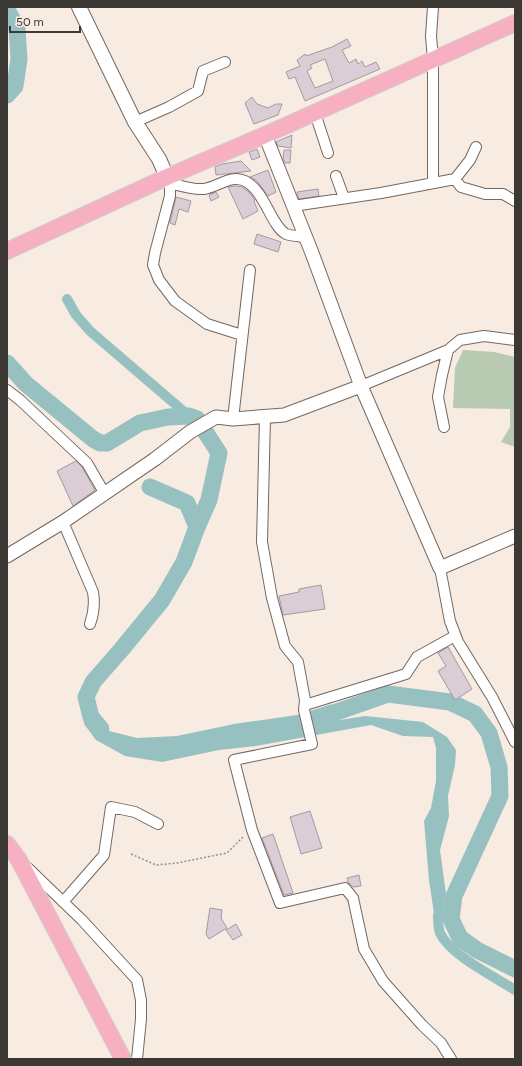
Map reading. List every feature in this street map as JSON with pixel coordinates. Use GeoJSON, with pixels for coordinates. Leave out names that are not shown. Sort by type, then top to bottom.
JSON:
{"type":"FeatureCollection","features":[{"type":"Feature","properties":{"kind":"main road"},"geometry":{"type":"LineString","coordinates":[[79,7],[135,122],[169,180]]}},
{"type":"Feature","properties":{"kind":"main road"},"geometry":{"type":"LineString","coordinates":[[7,251],[169,180],[515,22]]}},
{"type":"Feature","properties":{"kind":"main road"},"geometry":{"type":"LineString","coordinates":[[7,844],[19,860],[123,1059]]}},
{"type":"Feature","properties":{"kind":"street"},"geometry":{"type":"LineString","coordinates":[[433,7],[431,36],[433,60],[433,183]]}},
{"type":"Feature","properties":{"kind":"street"},"geometry":{"type":"LineString","coordinates":[[135,122],[169,107],[198,91],[203,71],[225,62]]}},
{"type":"Feature","properties":{"kind":"street"},"geometry":{"type":"LineString","coordinates":[[315,113],[328,154]]}},
{"type":"Feature","properties":{"kind":"street"},"geometry":{"type":"LineString","coordinates":[[266,135],[361,386],[440,568],[450,621],[455,636],[492,697],[515,742]]}},
{"type":"Feature","properties":{"kind":"street"},"geometry":{"type":"LineString","coordinates":[[293,206],[381,193],[455,179],[470,160],[476,147]]}},
{"type":"Feature","properties":{"kind":"street"},"geometry":{"type":"LineString","coordinates":[[336,176],[344,198]]}},
{"type":"Feature","properties":{"kind":"street"},"geometry":{"type":"LineString","coordinates":[[242,335],[207,324],[175,301],[160,280],[153,265],[170,196],[169,180],[190,188],[205,189],[236,178],[245,181],[256,189],[278,225],[286,234],[305,237]]}},
{"type":"Feature","properties":{"kind":"street"},"geometry":{"type":"LineString","coordinates":[[455,179],[462,187],[485,194],[503,194],[515,201]]}},
{"type":"Feature","properties":{"kind":"street"},"geometry":{"type":"LineString","coordinates":[[233,419],[250,270]]}},
{"type":"Feature","properties":{"kind":"street"},"geometry":{"type":"LineString","coordinates":[[7,556],[63,522],[155,459],[190,432],[216,417],[233,419],[284,415],[361,386],[448,350],[460,340],[484,336],[515,340]]}},
{"type":"Feature","properties":{"kind":"street"},"geometry":{"type":"LineString","coordinates":[[444,427],[438,397],[448,350]]}},
{"type":"Feature","properties":{"kind":"street"},"geometry":{"type":"LineString","coordinates":[[7,390],[20,400],[88,463],[105,494]]}},
{"type":"Feature","properties":{"kind":"street"},"geometry":{"type":"LineString","coordinates":[[265,417],[262,542],[272,598],[285,646],[298,662],[312,744],[234,760],[252,830],[267,873],[280,903],[345,888],[352,898],[364,950],[383,981],[422,1025],[441,1043],[451,1059]]}},
{"type":"Feature","properties":{"kind":"street"},"geometry":{"type":"LineString","coordinates":[[63,522],[93,592],[95,602],[90,624]]}},
{"type":"Feature","properties":{"kind":"street"},"geometry":{"type":"LineString","coordinates":[[440,568],[515,536]]}},
{"type":"Feature","properties":{"kind":"street"},"geometry":{"type":"LineString","coordinates":[[305,707],[406,674],[417,657],[455,636]]}},
{"type":"Feature","properties":{"kind":"street"},"geometry":{"type":"LineString","coordinates":[[62,902],[104,855],[112,807],[134,812],[158,824]]}},
{"type":"Feature","properties":{"kind":"street"},"geometry":{"type":"LineString","coordinates":[[19,860],[82,920],[137,980],[141,1000],[141,1019],[137,1059]]}},
{"type":"Feature","properties":{"kind":"path"},"geometry":{"type":"LineString","coordinates":[[131,854],[156,865],[177,863],[227,853],[252,830]]}},
{"type":"Feature","properties":{"kind":"green space"},"geometry":{"type":"Polygon","coordinates":[[[463,350],[494,352],[515,357],[515,447],[501,442],[510,427],[510,409],[453,408],[455,368],[463,350]]]}},
{"type":"Feature","properties":{"kind":"water"},"geometry":{"type":"Polygon","coordinates":[[[332,704],[334,721],[365,716],[423,722],[447,737],[456,750],[455,765],[448,796],[449,816],[440,850],[446,894],[441,927],[436,927],[429,880],[424,821],[431,808],[436,781],[436,748],[433,737],[403,736],[371,725],[256,746],[219,750],[162,762],[125,756],[96,740],[84,724],[83,709],[97,712],[109,731],[137,738],[177,736],[234,724],[297,715],[332,704]]]}},
{"type":"Feature","properties":{"kind":"building"},"geometry":{"type":"Polygon","coordinates":[[[347,39],[351,46],[342,50],[349,63],[356,59],[358,64],[362,61],[365,67],[376,62],[380,69],[305,101],[295,77],[289,79],[286,72],[300,66],[297,60],[305,54],[306,56],[332,47],[347,39]],[[325,59],[310,65],[312,68],[307,71],[315,88],[333,81],[325,59]]]}},
{"type":"Feature","properties":{"kind":"building"},"geometry":{"type":"Polygon","coordinates":[[[252,97],[257,104],[268,108],[276,104],[282,104],[278,115],[254,124],[245,103],[252,97]]]}},
{"type":"Feature","properties":{"kind":"building"},"geometry":{"type":"Polygon","coordinates":[[[292,135],[291,148],[278,146],[276,142],[292,135]]]}},
{"type":"Feature","properties":{"kind":"building"},"geometry":{"type":"Polygon","coordinates":[[[257,149],[260,157],[252,160],[249,152],[257,149]]]}},
{"type":"Feature","properties":{"kind":"building"},"geometry":{"type":"Polygon","coordinates":[[[284,150],[291,150],[290,163],[285,163],[283,159],[284,150]]]}},
{"type":"Feature","properties":{"kind":"building"},"geometry":{"type":"Polygon","coordinates":[[[241,161],[251,171],[216,175],[215,167],[222,164],[241,161]]]}},
{"type":"Feature","properties":{"kind":"building"},"geometry":{"type":"Polygon","coordinates":[[[268,170],[276,192],[268,196],[257,181],[250,177],[268,170]]]}},
{"type":"Feature","properties":{"kind":"building"},"geometry":{"type":"Polygon","coordinates":[[[228,187],[242,187],[248,191],[255,200],[254,201],[258,211],[243,219],[228,187]]]}},
{"type":"Feature","properties":{"kind":"building"},"geometry":{"type":"Polygon","coordinates":[[[318,189],[319,196],[299,199],[297,192],[318,189]]]}},
{"type":"Feature","properties":{"kind":"building"},"geometry":{"type":"Polygon","coordinates":[[[216,192],[219,197],[211,201],[209,195],[216,192]]]}},
{"type":"Feature","properties":{"kind":"building"},"geometry":{"type":"Polygon","coordinates":[[[176,197],[191,201],[188,212],[179,209],[175,225],[170,223],[176,197]]]}},
{"type":"Feature","properties":{"kind":"building"},"geometry":{"type":"Polygon","coordinates":[[[257,234],[281,242],[278,252],[254,244],[257,234]]]}},
{"type":"Feature","properties":{"kind":"building"},"geometry":{"type":"Polygon","coordinates":[[[76,461],[82,467],[95,490],[73,506],[57,471],[76,461]]]}},
{"type":"Feature","properties":{"kind":"building"},"geometry":{"type":"Polygon","coordinates":[[[321,585],[325,609],[283,615],[279,596],[299,592],[299,589],[321,585]]]}},
{"type":"Feature","properties":{"kind":"building"},"geometry":{"type":"Polygon","coordinates":[[[448,647],[472,689],[455,700],[438,671],[446,666],[438,653],[448,647]]]}},
{"type":"Feature","properties":{"kind":"building"},"geometry":{"type":"Polygon","coordinates":[[[310,811],[322,848],[301,854],[290,817],[310,811]]]}},
{"type":"Feature","properties":{"kind":"building"},"geometry":{"type":"Polygon","coordinates":[[[273,834],[293,893],[284,895],[262,838],[273,834]]]}},
{"type":"Feature","properties":{"kind":"building"},"geometry":{"type":"Polygon","coordinates":[[[359,875],[361,886],[353,887],[348,882],[347,878],[359,875]]]}},
{"type":"Feature","properties":{"kind":"building"},"geometry":{"type":"Polygon","coordinates":[[[210,908],[222,910],[221,918],[227,928],[209,939],[206,934],[210,908]]]}},
{"type":"Feature","properties":{"kind":"building"},"geometry":{"type":"Polygon","coordinates":[[[236,924],[242,935],[233,940],[226,930],[236,924]]]}},
{"type":"Feature","properties":{"kind":"waterway"},"geometry":{"type":"LineString","coordinates":[[7,10],[17,28],[19,59],[15,86],[7,95]]}},
{"type":"Feature","properties":{"kind":"waterway"},"geometry":{"type":"LineString","coordinates":[[67,299],[76,315],[90,331],[189,416]]}},
{"type":"Feature","properties":{"kind":"waterway"},"geometry":{"type":"LineString","coordinates":[[7,363],[26,384],[93,439],[100,443],[107,443],[140,423],[168,417],[189,416],[197,419],[219,453],[209,500],[197,527]]}},
{"type":"Feature","properties":{"kind":"waterway"},"geometry":{"type":"LineString","coordinates":[[101,729],[91,717],[86,697],[93,682],[162,600],[184,562],[197,527],[187,503],[150,487]]}},
{"type":"Feature","properties":{"kind":"waterway"},"geometry":{"type":"LineString","coordinates":[[311,721],[388,694],[450,702],[475,714],[489,733],[499,767],[500,796],[454,896],[451,919],[460,938],[477,950],[515,969]]}},
{"type":"Feature","properties":{"kind":"waterway"},"geometry":{"type":"LineString","coordinates":[[438,915],[438,926],[440,933],[453,949],[474,965],[515,990]]}}]}
